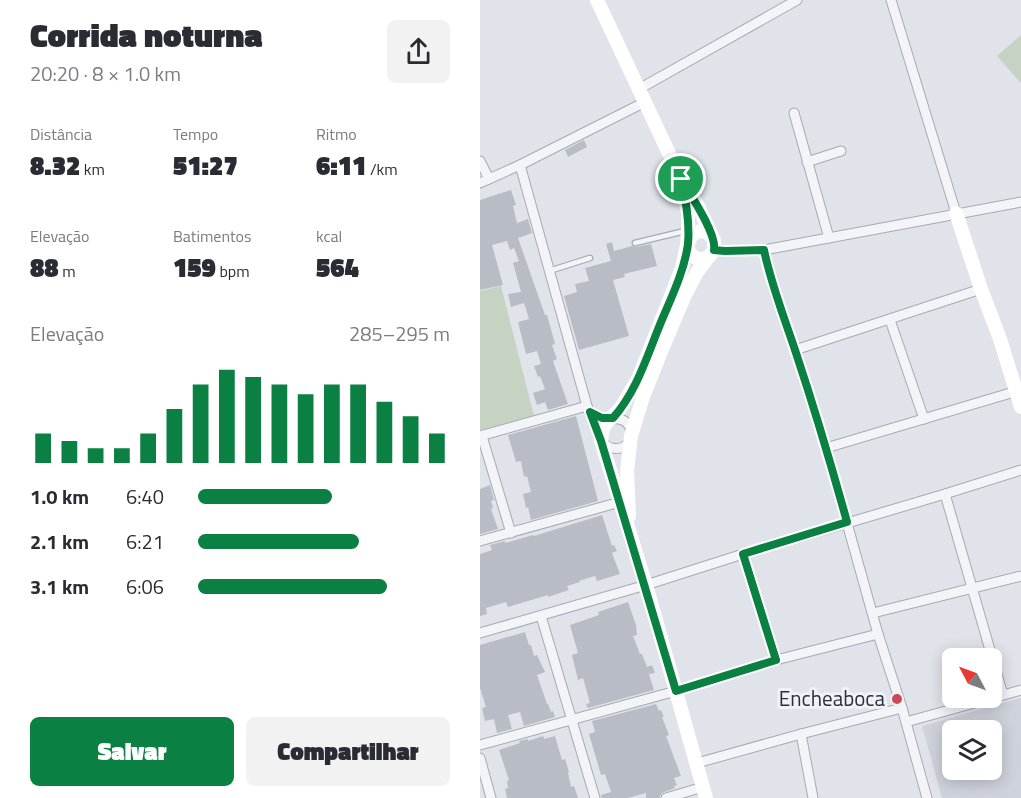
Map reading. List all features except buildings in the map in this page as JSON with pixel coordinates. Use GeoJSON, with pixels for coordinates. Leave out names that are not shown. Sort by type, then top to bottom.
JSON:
{"type":"FeatureCollection","features":[{"type":"Feature","properties":{"kind":"main road"},"geometry":{"type":"LineString","coordinates":[[597,0],[681,179],[698,206],[712,247],[684,297],[643,397],[631,436],[627,471],[631,536]]}},
{"type":"Feature","properties":{"kind":"main road"},"geometry":{"type":"LineString","coordinates":[[681,179],[688,213],[687,245],[682,268],[638,378],[627,400],[603,428],[601,441],[646,585],[705,793]]}},
{"type":"Feature","properties":{"kind":"main road"},"geometry":{"type":"LineString","coordinates":[[956,213],[1021,407]]}},
{"type":"Feature","properties":{"kind":"main road"},"geometry":{"type":"LineString","coordinates":[[699,231],[708,233],[712,247],[706,258],[697,258],[690,253],[687,245],[691,236],[699,231]]}},
{"type":"Feature","properties":{"kind":"street"},"geometry":{"type":"LineString","coordinates":[[480,160],[484,181],[520,165],[642,95],[797,0]]}},
{"type":"Feature","properties":{"kind":"street"},"geometry":{"type":"LineString","coordinates":[[891,0],[956,213]]}},
{"type":"Feature","properties":{"kind":"street"},"geometry":{"type":"LineString","coordinates":[[794,113],[828,238]]}},
{"type":"Feature","properties":{"kind":"street"},"geometry":{"type":"LineString","coordinates":[[807,162],[841,151]]}},
{"type":"Feature","properties":{"kind":"street"},"geometry":{"type":"LineString","coordinates":[[511,533],[481,436],[588,409],[602,418],[622,419],[627,423],[631,436],[625,445],[617,449],[609,448],[601,441],[588,409],[520,165]]}},
{"type":"Feature","properties":{"kind":"street"},"geometry":{"type":"LineString","coordinates":[[712,247],[725,251],[764,250],[1021,202]]}},
{"type":"Feature","properties":{"kind":"street"},"geometry":{"type":"LineString","coordinates":[[764,250],[775,293],[826,448],[927,798]]}},
{"type":"Feature","properties":{"kind":"street"},"geometry":{"type":"LineString","coordinates":[[795,350],[981,289]]}},
{"type":"Feature","properties":{"kind":"street"},"geometry":{"type":"LineString","coordinates":[[890,320],[924,419]]}},
{"type":"Feature","properties":{"kind":"street"},"geometry":{"type":"LineString","coordinates":[[826,448],[1017,391]]}},
{"type":"Feature","properties":{"kind":"street"},"geometry":{"type":"LineString","coordinates":[[480,633],[646,585],[1021,470]]}},
{"type":"Feature","properties":{"kind":"street"},"geometry":{"type":"LineString","coordinates":[[945,494],[1003,695]]}},
{"type":"Feature","properties":{"kind":"street"},"geometry":{"type":"LineString","coordinates":[[480,542],[620,502]]}},
{"type":"Feature","properties":{"kind":"street"},"geometry":{"type":"LineString","coordinates":[[743,554],[776,660]]}},
{"type":"Feature","properties":{"kind":"street"},"geometry":{"type":"LineString","coordinates":[[873,613],[1021,576]]}},
{"type":"Feature","properties":{"kind":"street"},"geometry":{"type":"LineString","coordinates":[[541,616],[595,798]]}},
{"type":"Feature","properties":{"kind":"street"},"geometry":{"type":"LineString","coordinates":[[480,745],[676,691],[776,660],[878,634]]}},
{"type":"Feature","properties":{"kind":"street"},"geometry":{"type":"LineString","coordinates":[[906,722],[1021,690]]}},
{"type":"Feature","properties":{"kind":"street"},"geometry":{"type":"LineString","coordinates":[[697,763],[902,708]]}},
{"type":"Feature","properties":{"kind":"street"},"geometry":{"type":"LineString","coordinates":[[801,734],[813,798]]}},
{"type":"Feature","properties":{"kind":"street"},"geometry":{"type":"LineString","coordinates":[[480,758],[491,798]]}},
{"type":"Feature","properties":{"kind":"street"},"geometry":{"type":"LineString","coordinates":[[666,798],[705,793]]}},
{"type":"Feature","properties":{"kind":"lane"},"geometry":{"type":"LineString","coordinates":[[635,243],[688,230]]}},
{"type":"Feature","properties":{"kind":"lane"},"geometry":{"type":"LineString","coordinates":[[549,271],[590,258]]}},
{"type":"Feature","properties":{"kind":"shaded area"},"geometry":{"type":"Polygon","coordinates":[[[1021,698],[1021,798],[942,798],[922,726],[942,720],[942,780],[1002,780],[1002,720],[943,720],[986,708],[1002,708],[1002,703],[1021,698]]]}},
{"type":"Feature","properties":{"kind":"green space"},"geometry":{"type":"Polygon","coordinates":[[[1021,35],[1021,83],[997,56],[1021,35]]]}},
{"type":"Feature","properties":{"kind":"green space"},"geometry":{"type":"Polygon","coordinates":[[[501,286],[534,416],[480,430],[480,291],[501,286]]]}},
{"type":"Feature","properties":{"kind":"place","name":"Encheaboca"},"geometry":{"type":"Point","coordinates":[897,699]}},
{"type":"Feature","properties":{"kind":"route"},"geometry":{"type":"LineString","coordinates":[[681,179],[698,206],[714,240],[714,250],[764,250],[775,293],[826,448],[847,522],[743,554],[776,660],[676,691],[646,585],[590,412],[602,418],[613,418],[627,400],[648,357],[674,291],[682,268],[688,230],[688,213],[681,179]]}}]}
